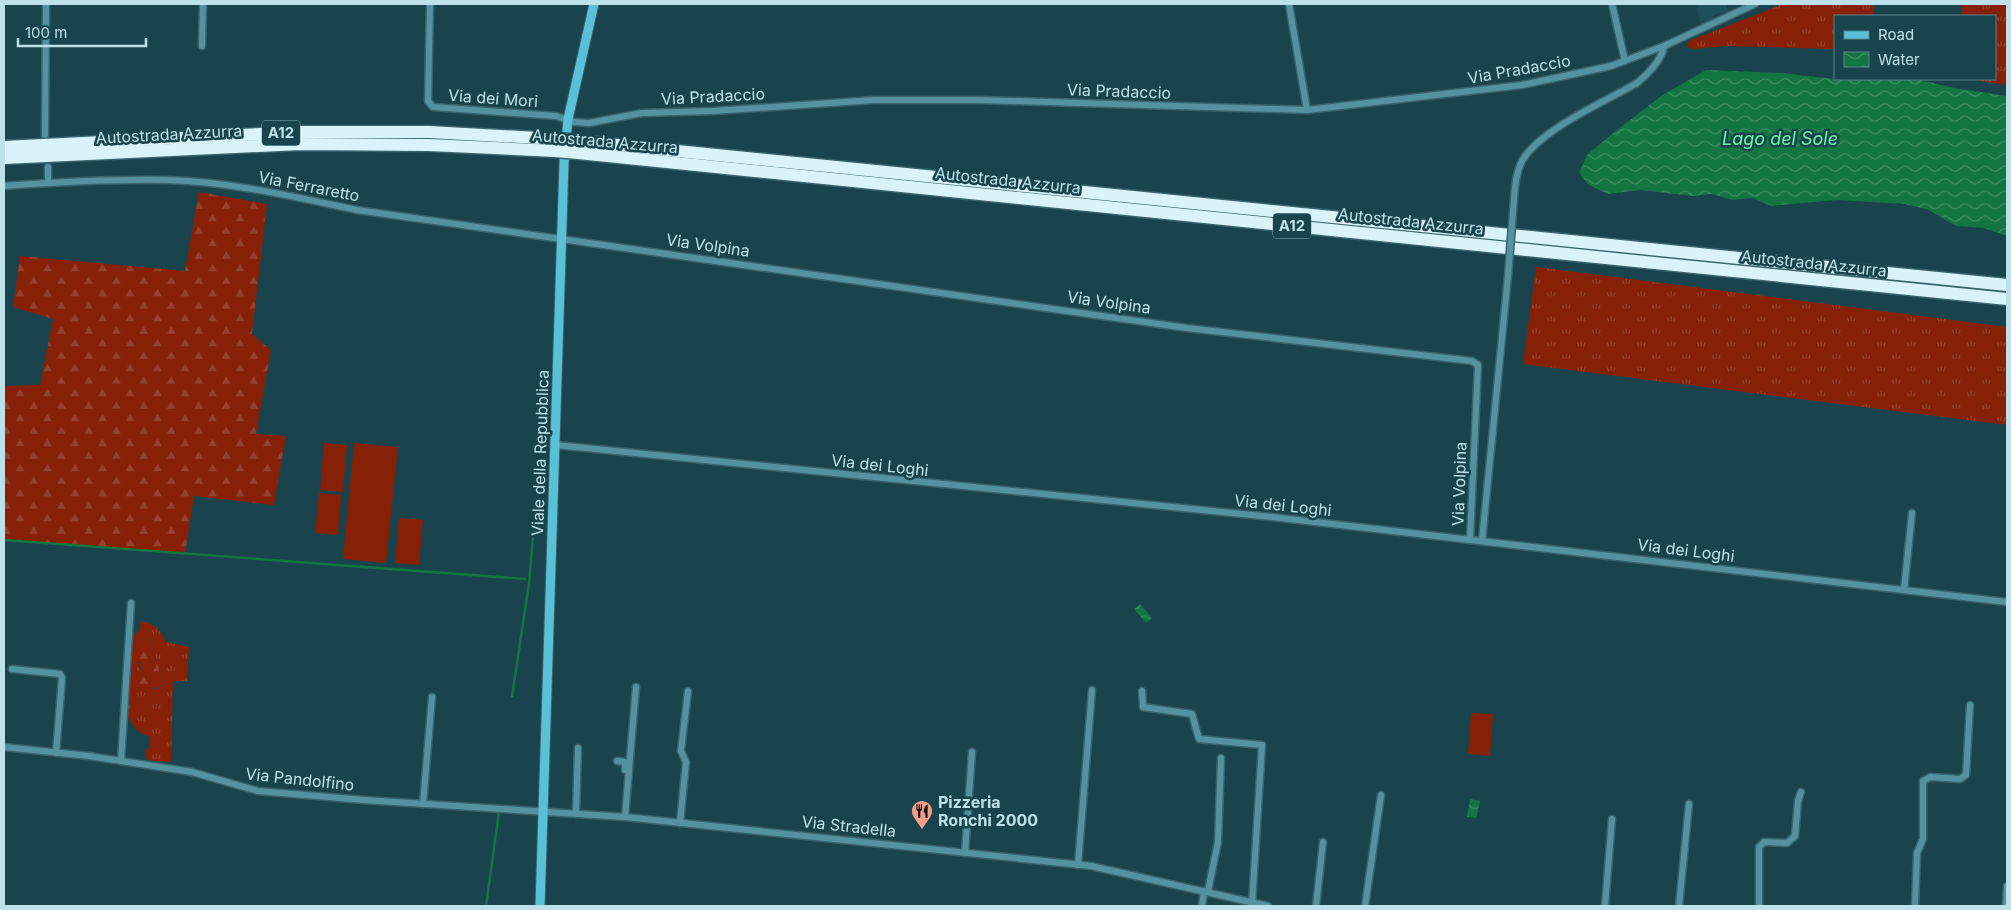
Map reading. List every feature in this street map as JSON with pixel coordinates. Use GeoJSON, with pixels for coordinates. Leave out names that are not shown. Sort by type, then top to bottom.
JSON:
{"type":"FeatureCollection","features":[{"type":"Feature","properties":{"kind":"highway","name":"Autostrada Azzurra"},"geometry":{"type":"LineString","coordinates":[[4,147],[299,132],[429,132],[2007,284]]}},
{"type":"Feature","properties":{"kind":"highway","name":"Autostrada Azzurra"},"geometry":{"type":"LineString","coordinates":[[4,158],[300,144],[556,145]]}},
{"type":"Feature","properties":{"kind":"highway","name":"Autostrada Azzurra"},"geometry":{"type":"LineString","coordinates":[[578,147],[2007,298]]}},
{"type":"Feature","properties":{"kind":"main road","name":"Viale della Repubblica"},"geometry":{"type":"LineString","coordinates":[[540,905],[562,240],[568,119],[594,4]]}},
{"type":"Feature","properties":{"kind":"main road"},"geometry":{"type":"LineString","coordinates":[[540,905],[550,906]]}},
{"type":"Feature","properties":{"kind":"street"},"geometry":{"type":"LineString","coordinates":[[45,135],[46,4]]}},
{"type":"Feature","properties":{"kind":"street"},"geometry":{"type":"LineString","coordinates":[[202,46],[203,4]]}},
{"type":"Feature","properties":{"kind":"street","name":"Via dei Mori"},"geometry":{"type":"LineString","coordinates":[[430,4],[429,105],[433,108],[556,116],[568,119]]}},
{"type":"Feature","properties":{"kind":"street"},"geometry":{"type":"LineString","coordinates":[[1289,4],[1306,110]]}},
{"type":"Feature","properties":{"kind":"street"},"geometry":{"type":"LineString","coordinates":[[1612,4],[1625,61]]}},
{"type":"Feature","properties":{"kind":"street","name":"Via Pradaccio"},"geometry":{"type":"LineString","coordinates":[[568,119],[574,122],[589,123],[642,113],[713,111],[884,100],[980,100],[1221,110],[1306,110],[1522,85],[1625,61],[1664,46],[1755,4]]}},
{"type":"Feature","properties":{"kind":"street"},"geometry":{"type":"LineString","coordinates":[[1482,541],[1508,276],[1515,181],[1522,161],[1534,146],[1561,125],[1636,83],[1645,76],[1663,53],[1664,46]]}},
{"type":"Feature","properties":{"kind":"street"},"geometry":{"type":"LineString","coordinates":[[48,167],[48,182]]}},
{"type":"Feature","properties":{"kind":"street","name":"Via Ferraretto"},"geometry":{"type":"LineString","coordinates":[[4,186],[48,182],[179,181],[261,190],[357,210],[562,240]]}},
{"type":"Feature","properties":{"kind":"street","name":"Via Volpina"},"geometry":{"type":"LineString","coordinates":[[562,240],[947,292],[1187,328],[1472,361],[1478,366],[1470,540]]}},
{"type":"Feature","properties":{"kind":"street","name":"Via dei Loghi"},"geometry":{"type":"LineString","coordinates":[[556,445],[1272,517],[2007,602]]}},
{"type":"Feature","properties":{"kind":"street"},"geometry":{"type":"LineString","coordinates":[[1904,590],[1912,513]]}},
{"type":"Feature","properties":{"kind":"street"},"geometry":{"type":"LineString","coordinates":[[121,761],[131,603]]}},
{"type":"Feature","properties":{"kind":"street"},"geometry":{"type":"LineString","coordinates":[[12,669],[60,674],[62,678],[56,753]]}},
{"type":"Feature","properties":{"kind":"street"},"geometry":{"type":"LineString","coordinates":[[623,817],[636,687]]}},
{"type":"Feature","properties":{"kind":"street"},"geometry":{"type":"LineString","coordinates":[[1078,865],[1092,690]]}},
{"type":"Feature","properties":{"kind":"street"},"geometry":{"type":"LineString","coordinates":[[680,822],[686,762],[681,751],[688,691]]}},
{"type":"Feature","properties":{"kind":"street"},"geometry":{"type":"LineString","coordinates":[[1142,691],[1143,707],[1192,714],[1199,739],[1262,745],[1252,904]]}},
{"type":"Feature","properties":{"kind":"street"},"geometry":{"type":"LineString","coordinates":[[423,804],[432,697]]}},
{"type":"Feature","properties":{"kind":"street"},"geometry":{"type":"LineString","coordinates":[[1915,906],[1916,853],[1923,839],[1923,781],[1930,777],[1958,779],[1965,777],[1970,705]]}},
{"type":"Feature","properties":{"kind":"street","name":"Via Pandolfino"},"geometry":{"type":"LineString","coordinates":[[4,747],[121,761],[192,772],[258,791],[423,804],[543,810]]}},
{"type":"Feature","properties":{"kind":"street"},"geometry":{"type":"LineString","coordinates":[[576,814],[578,748]]}},
{"type":"Feature","properties":{"kind":"street"},"geometry":{"type":"LineString","coordinates":[[965,853],[972,752]]}},
{"type":"Feature","properties":{"kind":"street"},"geometry":{"type":"LineString","coordinates":[[1202,906],[1218,842],[1221,758]]}},
{"type":"Feature","properties":{"kind":"street"},"geometry":{"type":"LineString","coordinates":[[617,761],[625,762],[623,817]]}},
{"type":"Feature","properties":{"kind":"street"},"geometry":{"type":"LineString","coordinates":[[1759,906],[1759,847],[1764,842],[1787,843],[1795,836],[1798,801],[1801,792]]}},
{"type":"Feature","properties":{"kind":"street"},"geometry":{"type":"LineString","coordinates":[[1365,906],[1381,795]]}},
{"type":"Feature","properties":{"kind":"street"},"geometry":{"type":"LineString","coordinates":[[1679,906],[1689,804]]}},
{"type":"Feature","properties":{"kind":"street","name":"Via Stradella"},"geometry":{"type":"LineString","coordinates":[[543,810],[680,822],[1078,865],[1206,891],[1252,904],[1268,906]]}},
{"type":"Feature","properties":{"kind":"street"},"geometry":{"type":"LineString","coordinates":[[1605,906],[1612,819]]}},
{"type":"Feature","properties":{"kind":"street"},"geometry":{"type":"LineString","coordinates":[[1316,906],[1323,842]]}},
{"type":"Feature","properties":{"kind":"street"},"geometry":{"type":"LineString","coordinates":[[2006,906],[2007,886]]}},
{"type":"Feature","properties":{"kind":"shaded area"},"geometry":{"type":"Polygon","coordinates":[[[1696,4],[1726,4],[1728,11],[1714,15],[1714,20],[1701,27],[1696,4]]]}},
{"type":"Feature","properties":{"kind":"green space"},"geometry":{"type":"Polygon","coordinates":[[[1783,4],[1874,4],[1873,15],[1834,15],[1834,49],[1726,46],[1694,49],[1687,47],[1687,43],[1783,4]]]}},
{"type":"Feature","properties":{"kind":"green space"},"geometry":{"type":"Polygon","coordinates":[[[1962,4],[2007,4],[2007,85],[1974,80],[1996,80],[1996,15],[1961,15],[1962,4]]]}},
{"type":"Feature","properties":{"kind":"green space"},"geometry":{"type":"Polygon","coordinates":[[[199,192],[267,204],[252,334],[271,350],[256,434],[286,436],[274,505],[194,496],[185,554],[4,540],[4,386],[40,385],[53,319],[13,307],[20,256],[185,271],[199,192]]]}},
{"type":"Feature","properties":{"kind":"green space"},"geometry":{"type":"Polygon","coordinates":[[[1536,267],[2007,327],[2007,425],[1523,364],[1536,267]]]}},
{"type":"Feature","properties":{"kind":"green space"},"geometry":{"type":"Polygon","coordinates":[[[324,443],[347,445],[343,492],[320,490],[324,443]]]}},
{"type":"Feature","properties":{"kind":"green space"},"geometry":{"type":"Polygon","coordinates":[[[354,443],[398,447],[386,563],[343,559],[354,443]]]}},
{"type":"Feature","properties":{"kind":"green space"},"geometry":{"type":"Polygon","coordinates":[[[319,493],[341,495],[338,535],[315,533],[319,493]]]}},
{"type":"Feature","properties":{"kind":"green space"},"geometry":{"type":"Polygon","coordinates":[[[399,518],[423,520],[419,565],[395,563],[399,518]]]}},
{"type":"Feature","properties":{"kind":"green space"},"geometry":{"type":"Polygon","coordinates":[[[141,621],[150,623],[157,628],[166,642],[189,647],[187,681],[173,681],[171,762],[147,760],[145,750],[149,748],[149,736],[139,732],[128,717],[131,638],[140,630],[141,621]],[[146,637],[138,663],[142,674],[139,678],[142,689],[157,689],[165,684],[159,671],[152,640],[146,637]]]}},
{"type":"Feature","properties":{"kind":"green space"},"geometry":{"type":"Polygon","coordinates":[[[144,636],[152,640],[159,671],[165,684],[151,689],[144,689],[138,686],[141,669],[135,650],[136,645],[144,636]]]}},
{"type":"Feature","properties":{"kind":"green space"},"geometry":{"type":"Polygon","coordinates":[[[1471,713],[1493,714],[1490,756],[1468,754],[1471,713]]]}},
{"type":"Feature","properties":{"kind":"water","name":"Lago del Sole"},"geometry":{"type":"Polygon","coordinates":[[[1706,70],[1782,73],[1834,80],[1919,80],[1954,88],[2007,96],[2007,236],[1984,228],[1956,226],[1929,210],[1905,204],[1837,200],[1771,206],[1753,198],[1732,200],[1712,194],[1692,196],[1641,190],[1608,194],[1589,185],[1581,176],[1580,171],[1587,155],[1661,96],[1706,70]]]}},
{"type":"Feature","properties":{"kind":"water"},"geometry":{"type":"Polygon","coordinates":[[[1140,604],[1152,618],[1146,623],[1134,609],[1140,604]]]}},
{"type":"Feature","properties":{"kind":"water"},"geometry":{"type":"Polygon","coordinates":[[[1470,799],[1480,801],[1476,818],[1467,817],[1470,799]]]}},
{"type":"Feature","properties":{"kind":"waterway"},"geometry":{"type":"LineString","coordinates":[[512,696],[529,584],[534,523]]}},
{"type":"Feature","properties":{"kind":"waterway"},"geometry":{"type":"LineString","coordinates":[[4,540],[525,579]]}},
{"type":"Feature","properties":{"kind":"waterway"},"geometry":{"type":"LineString","coordinates":[[486,906],[499,812]]}},
{"type":"Feature","properties":{"kind":"place","name":"Pizzeria Ronchi 2000"},"geometry":{"type":"Point","coordinates":[922,830]}}]}
